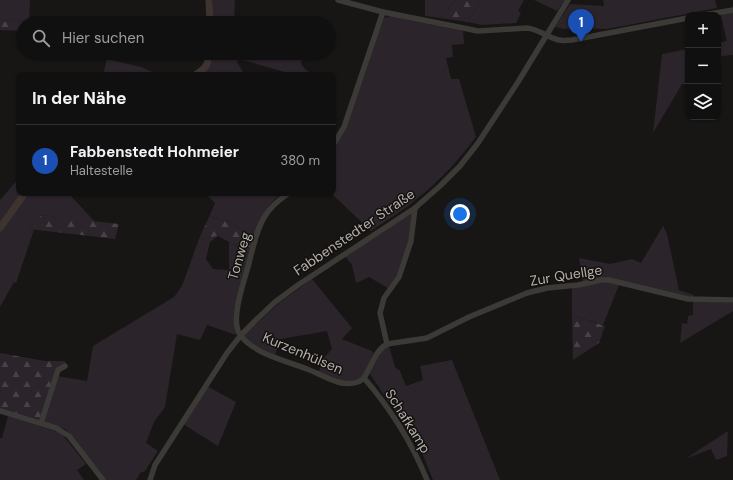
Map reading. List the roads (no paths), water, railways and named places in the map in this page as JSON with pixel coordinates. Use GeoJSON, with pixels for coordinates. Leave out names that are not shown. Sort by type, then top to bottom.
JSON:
{"type":"FeatureCollection","features":[{"type":"Feature","properties":{"kind":"street"},"geometry":{"type":"LineString","coordinates":[[338,0],[383,12],[478,31],[533,28],[559,40],[572,40],[685,19]]}},
{"type":"Feature","properties":{"kind":"street","name":"Fabbenstedter Straße"},"geometry":{"type":"LineString","coordinates":[[150,480],[155,465],[162,453],[214,373],[241,335],[275,302],[298,285],[415,208],[460,166],[478,143],[518,82],[568,0]]}},
{"type":"Feature","properties":{"kind":"street"},"geometry":{"type":"LineString","coordinates":[[721,12],[733,10]]}},
{"type":"Feature","properties":{"kind":"street"},"geometry":{"type":"LineString","coordinates":[[336,140],[344,127],[383,12]]}},
{"type":"Feature","properties":{"kind":"street","name":"Tonweg"},"geometry":{"type":"LineString","coordinates":[[241,335],[237,327],[239,300],[259,228],[265,216],[273,206],[285,196]]}},
{"type":"Feature","properties":{"kind":"street"},"geometry":{"type":"LineString","coordinates":[[364,378],[376,354],[387,344],[380,313],[384,298],[399,277],[411,241],[415,208]]}},
{"type":"Feature","properties":{"kind":"street","name":"Zur Quellge"},"geometry":{"type":"LineString","coordinates":[[387,344],[427,338],[469,317],[527,293],[547,288],[578,285],[601,280],[609,280],[688,299],[733,300]]}},
{"type":"Feature","properties":{"kind":"street","name":"Kurzenhülsen"},"geometry":{"type":"LineString","coordinates":[[241,335],[255,347],[281,360],[308,369],[331,380],[344,384],[358,382],[364,378]]}},
{"type":"Feature","properties":{"kind":"street"},"geometry":{"type":"LineString","coordinates":[[41,424],[58,370],[65,366]]}},
{"type":"Feature","properties":{"kind":"street","name":"Schafkamp"},"geometry":{"type":"LineString","coordinates":[[364,378],[375,390],[411,445],[427,480]]}},
{"type":"Feature","properties":{"kind":"street"},"geometry":{"type":"LineString","coordinates":[[0,411],[56,428],[69,436],[103,480]]}},
{"type":"Feature","properties":{"kind":"waterway"},"geometry":{"type":"LineString","coordinates":[[209,0],[210,16]]}},
{"type":"Feature","properties":{"kind":"waterway"},"geometry":{"type":"LineString","coordinates":[[199,72],[206,66],[208,60]]}},
{"type":"Feature","properties":{"kind":"waterway"},"geometry":{"type":"LineString","coordinates":[[0,228],[23,196]]}},
{"type":"Feature","properties":{"kind":"place","name":"Fabbenstedt Hohmeier"},"geometry":{"type":"Point","coordinates":[581,42]}}]}
